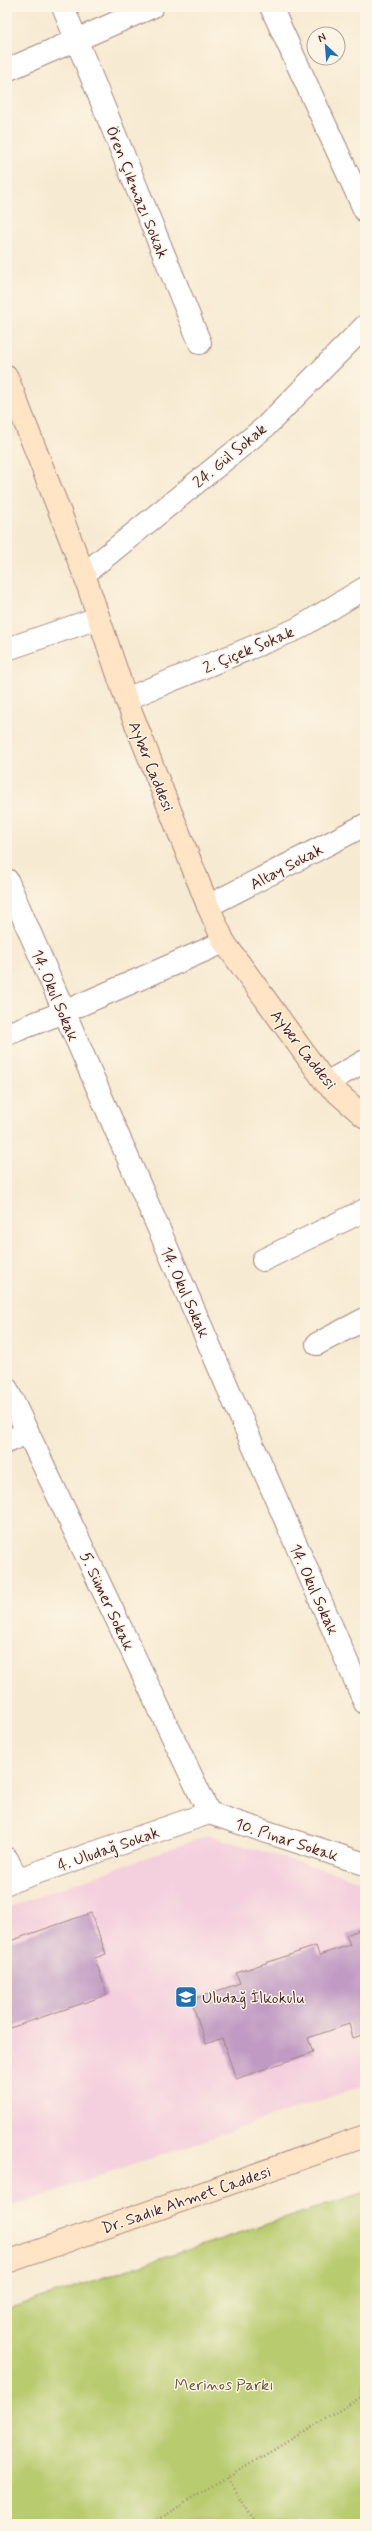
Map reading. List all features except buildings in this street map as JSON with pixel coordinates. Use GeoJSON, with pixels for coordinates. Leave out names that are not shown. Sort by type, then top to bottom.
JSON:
{"type":"FeatureCollection","features":[{"type":"Feature","properties":{"kind":"main road","name":"Ayber Caddesi"},"geometry":{"type":"LineString","coordinates":[[7,377],[84,574],[126,699],[208,906],[224,942],[326,1083],[365,1117]]}},
{"type":"Feature","properties":{"kind":"main road","name":"Dr. Sadık Ahmet Caddesi"},"geometry":{"type":"LineString","coordinates":[[7,2262],[365,2136]]}},
{"type":"Feature","properties":{"kind":"street","name":"Ören Çıkmazı Sokak"},"geometry":{"type":"LineString","coordinates":[[63,7],[200,343]]}},
{"type":"Feature","properties":{"kind":"street"},"geometry":{"type":"LineString","coordinates":[[7,70],[152,7]]}},
{"type":"Feature","properties":{"kind":"street"},"geometry":{"type":"LineString","coordinates":[[271,7],[365,211]]}},
{"type":"Feature","properties":{"kind":"street","name":"24. Gül Sokak"},"geometry":{"type":"LineString","coordinates":[[84,574],[264,427],[365,326]]}},
{"type":"Feature","properties":{"kind":"street","name":"2. Çiçek Sokak"},"geometry":{"type":"LineString","coordinates":[[126,699],[296,629],[365,588]]}},
{"type":"Feature","properties":{"kind":"street"},"geometry":{"type":"LineString","coordinates":[[7,649],[98,618]]}},
{"type":"Feature","properties":{"kind":"street","name":"Altay Sokak"},"geometry":{"type":"LineString","coordinates":[[208,906],[365,824]]}},
{"type":"Feature","properties":{"kind":"street","name":"14. Okul Sokak"},"geometry":{"type":"LineString","coordinates":[[7,880],[365,1703]]}},
{"type":"Feature","properties":{"kind":"street"},"geometry":{"type":"LineString","coordinates":[[7,1034],[64,1012],[224,942]]}},
{"type":"Feature","properties":{"kind":"street"},"geometry":{"type":"LineString","coordinates":[[326,1083],[365,1061]]}},
{"type":"Feature","properties":{"kind":"street"},"geometry":{"type":"LineString","coordinates":[[263,1260],[365,1210]]}},
{"type":"Feature","properties":{"kind":"street"},"geometry":{"type":"LineString","coordinates":[[317,1344],[365,1319]]}},
{"type":"Feature","properties":{"kind":"street","name":"5. Sümer Sokak"},"geometry":{"type":"LineString","coordinates":[[7,1389],[209,1813]]}},
{"type":"Feature","properties":{"kind":"street"},"geometry":{"type":"LineString","coordinates":[[7,1442],[28,1432]]}},
{"type":"Feature","properties":{"kind":"street","name":"10. Pınar Sokak"},"geometry":{"type":"LineString","coordinates":[[209,1813],[365,1864]]}},
{"type":"Feature","properties":{"kind":"street","name":"4. Uludağ Sokak"},"geometry":{"type":"LineString","coordinates":[[12,1881],[209,1813]]}},
{"type":"Feature","properties":{"kind":"street"},"geometry":{"type":"LineString","coordinates":[[7,1859],[12,1881]]}},
{"type":"Feature","properties":{"kind":"path"},"geometry":{"type":"LineString","coordinates":[[150,2524],[365,2394]]}},
{"type":"Feature","properties":{"kind":"path"},"geometry":{"type":"LineString","coordinates":[[227,2478],[255,2524]]}},
{"type":"Feature","properties":{"kind":"shaded area","name":"Uludağ İlkokulu"},"geometry":{"type":"Polygon","coordinates":[[[208,1835],[365,1882],[365,2085],[7,2208],[7,1908],[208,1835]]]}},
{"type":"Feature","properties":{"kind":"green space","name":"Merinos Parkı"},"geometry":{"type":"Polygon","coordinates":[[[365,2192],[365,2524],[7,2524],[7,2309],[365,2192]]]}},
{"type":"Feature","properties":{"kind":"place","name":"Uludağ İlkokulu"},"geometry":{"type":"Point","coordinates":[186,1997]}}]}
